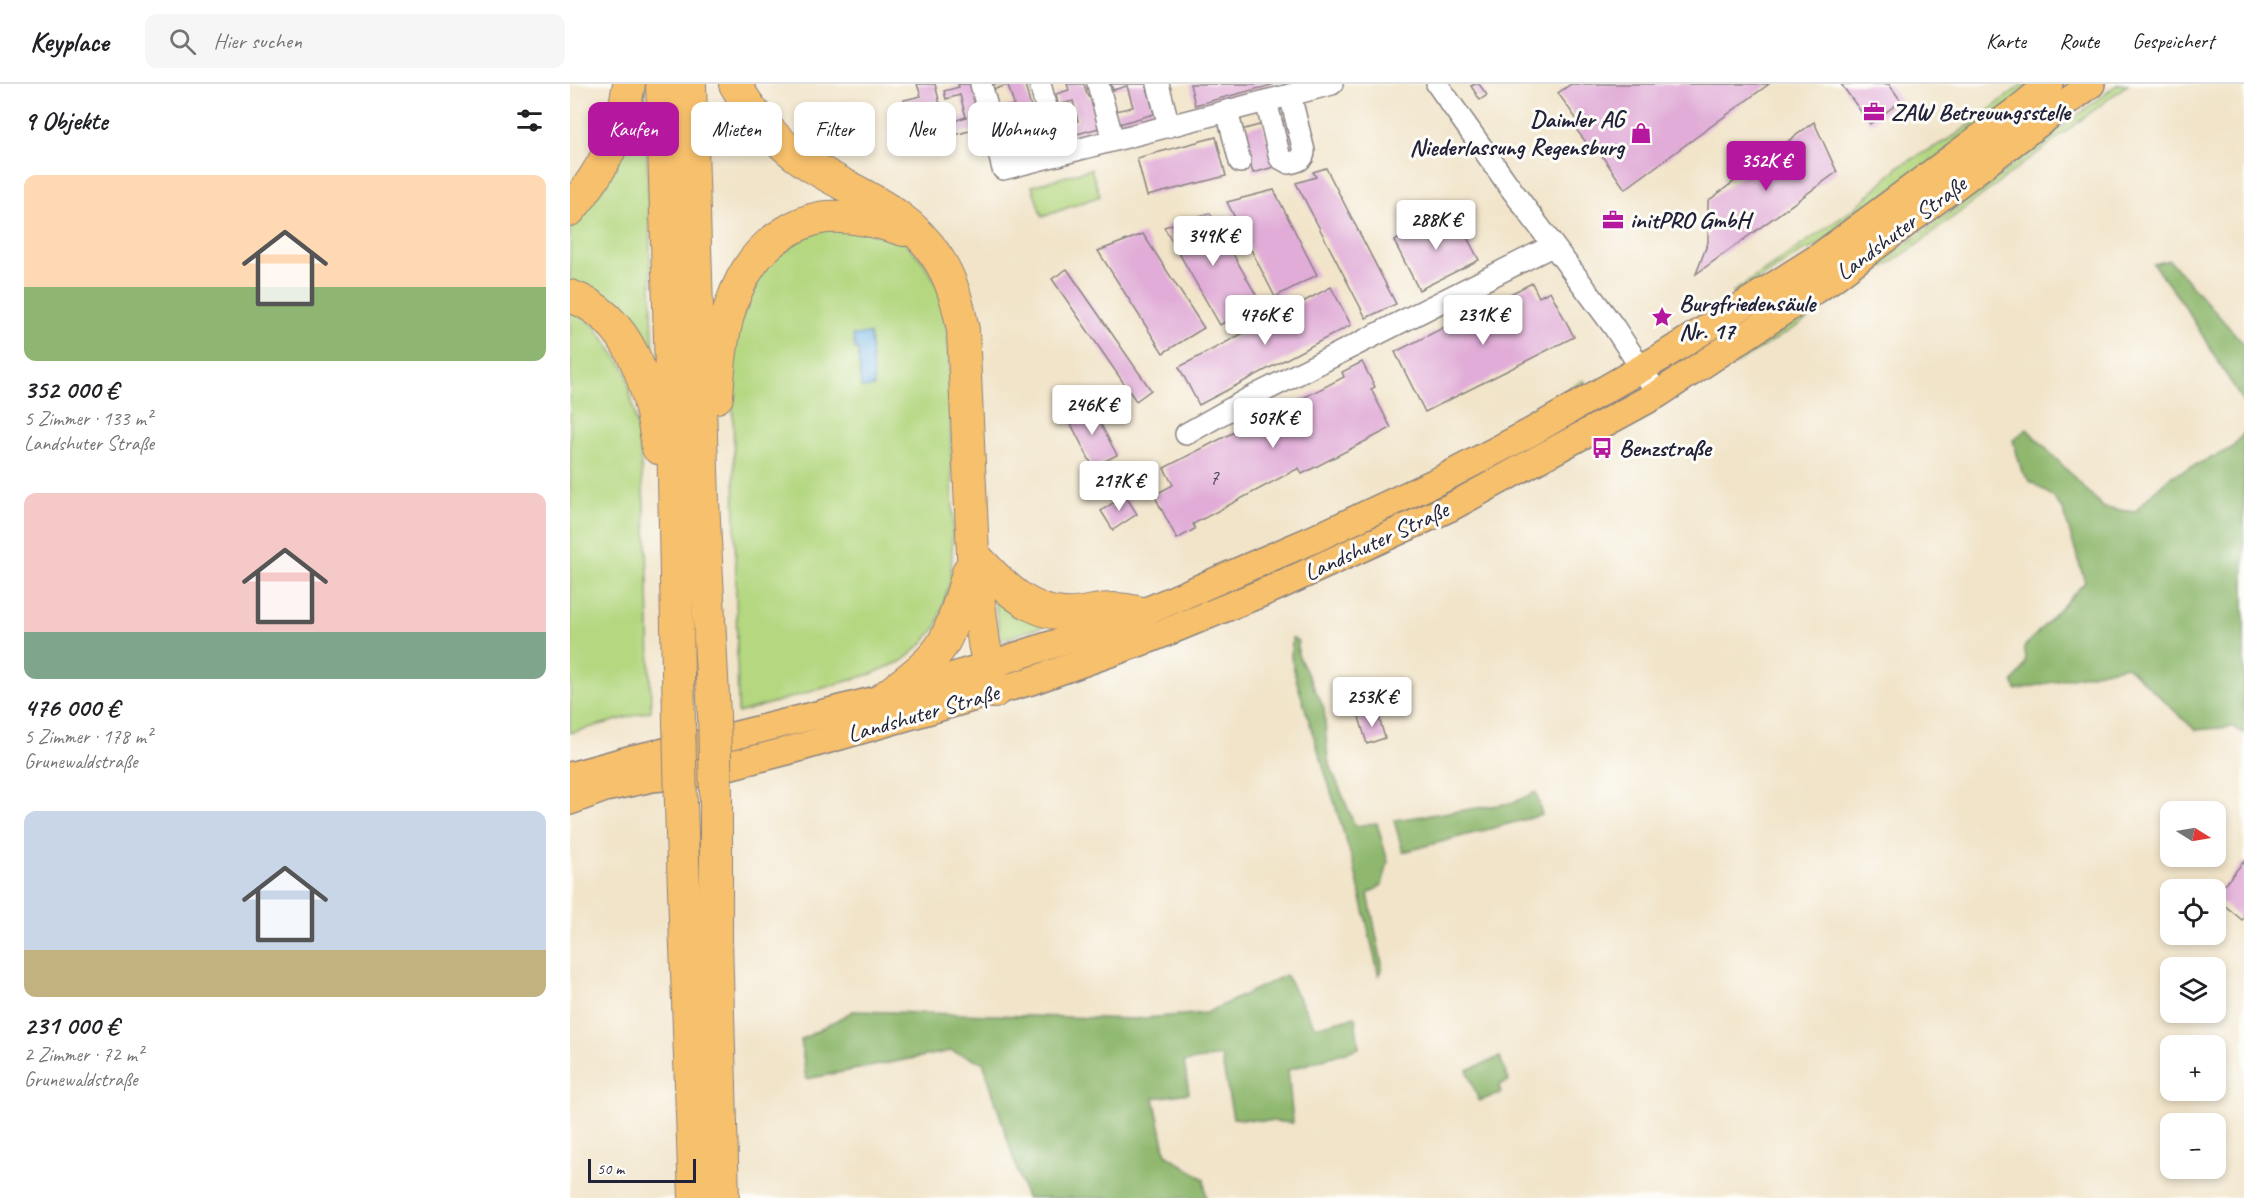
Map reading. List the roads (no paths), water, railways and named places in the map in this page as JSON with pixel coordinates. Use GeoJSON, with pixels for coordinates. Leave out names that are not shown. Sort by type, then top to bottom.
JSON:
{"type":"FeatureCollection","features":[{"type":"Feature","properties":{"kind":"highway"},"geometry":{"type":"LineString","coordinates":[[570,210],[589,188],[607,160],[626,102],[629,84]]}},
{"type":"Feature","properties":{"kind":"highway"},"geometry":{"type":"LineString","coordinates":[[662,84],[677,668],[688,733],[681,805],[695,1198]]}},
{"type":"Feature","properties":{"kind":"highway"},"geometry":{"type":"LineString","coordinates":[[690,84],[703,501],[714,716],[716,939],[723,1198]]}},
{"type":"Feature","properties":{"kind":"highway"},"geometry":{"type":"LineString","coordinates":[[735,84],[759,118],[780,141],[826,175],[887,207],[918,234],[937,256],[948,277],[957,300],[963,330],[973,554],[992,679]]}},
{"type":"Feature","properties":{"kind":"highway"},"geometry":{"type":"LineString","coordinates":[[703,501],[715,465],[719,364],[725,329],[734,293],[750,264],[769,242],[800,223],[825,217],[847,217],[877,222],[918,234]]}},
{"type":"Feature","properties":{"kind":"highway"},"geometry":{"type":"LineString","coordinates":[[570,296],[598,311],[617,328],[633,354],[644,382],[655,425],[660,464],[666,647],[677,668]]}},
{"type":"Feature","properties":{"kind":"highway"},"geometry":{"type":"LineString","coordinates":[[973,554],[1020,599],[1046,611],[1064,614],[1084,614],[1113,609],[1142,612]]}},
{"type":"Feature","properties":{"kind":"highway"},"geometry":{"type":"LineString","coordinates":[[884,698],[920,669],[944,641],[957,611],[973,554]]}},
{"type":"Feature","properties":{"kind":"main road","name":"Landshuter Straße"},"geometry":{"type":"LineString","coordinates":[[570,801],[605,788],[652,778],[700,773],[791,750],[992,679],[1091,632],[1316,538],[1442,479],[1531,432],[1641,369],[1816,259],[2049,84]]}},
{"type":"Feature","properties":{"kind":"main road","name":"Landshuter Straße"},"geometry":{"type":"LineString","coordinates":[[570,776],[632,759],[688,733],[992,679],[1152,638],[1274,588],[1451,507],[1658,394],[1832,279],[2091,84]]}},
{"type":"Feature","properties":{"kind":"main road"},"geometry":{"type":"LineString","coordinates":[[570,759],[654,747],[688,733]]}},
{"type":"Feature","properties":{"kind":"street"},"geometry":{"type":"LineString","coordinates":[[981,84],[986,102]]}},
{"type":"Feature","properties":{"kind":"street"},"geometry":{"type":"LineString","coordinates":[[1040,84],[1045,102]]}},
{"type":"Feature","properties":{"kind":"street"},"geometry":{"type":"LineString","coordinates":[[1098,84],[1113,140]]}},
{"type":"Feature","properties":{"kind":"street"},"geometry":{"type":"LineString","coordinates":[[1158,84],[1168,126]]}},
{"type":"Feature","properties":{"kind":"street"},"geometry":{"type":"LineString","coordinates":[[1077,150],[1266,101],[1294,91],[1332,84]]}},
{"type":"Feature","properties":{"kind":"street"},"geometry":{"type":"LineString","coordinates":[[1437,84],[1552,246],[1614,327],[1658,394]]}},
{"type":"Feature","properties":{"kind":"street"},"geometry":{"type":"LineString","coordinates":[[1266,101],[1280,158],[1289,163],[1301,160],[1304,151],[1294,91]]}},
{"type":"Feature","properties":{"kind":"street"},"geometry":{"type":"LineString","coordinates":[[1227,111],[1240,162]]}},
{"type":"Feature","properties":{"kind":"street"},"geometry":{"type":"LineString","coordinates":[[1000,156],[1004,170],[1055,156]]}},
{"type":"Feature","properties":{"kind":"street"},"geometry":{"type":"LineString","coordinates":[[1186,434],[1248,399],[1552,246]]}},
{"type":"Feature","properties":{"kind":"water"},"geometry":{"type":"Polygon","coordinates":[[[870,334],[874,387],[861,388],[858,349],[855,349],[853,335],[870,334]]]}},
{"type":"Feature","properties":{"kind":"place","name":"ZAW Betreuungsstelle"},"geometry":{"type":"Point","coordinates":[1874,112]}},
{"type":"Feature","properties":{"kind":"place","name":"Daimler AG Niederlassung Regensburg"},"geometry":{"type":"Point","coordinates":[1641,133]}},
{"type":"Feature","properties":{"kind":"place","name":"initPRO GmbH"},"geometry":{"type":"Point","coordinates":[1613,220]}},
{"type":"Feature","properties":{"kind":"place","name":"Burgfriedensäule Nr. 17"},"geometry":{"type":"Point","coordinates":[1662,317]}},
{"type":"Feature","properties":{"kind":"place","name":"Benzstraße"},"geometry":{"type":"Point","coordinates":[1602,448]}}]}
